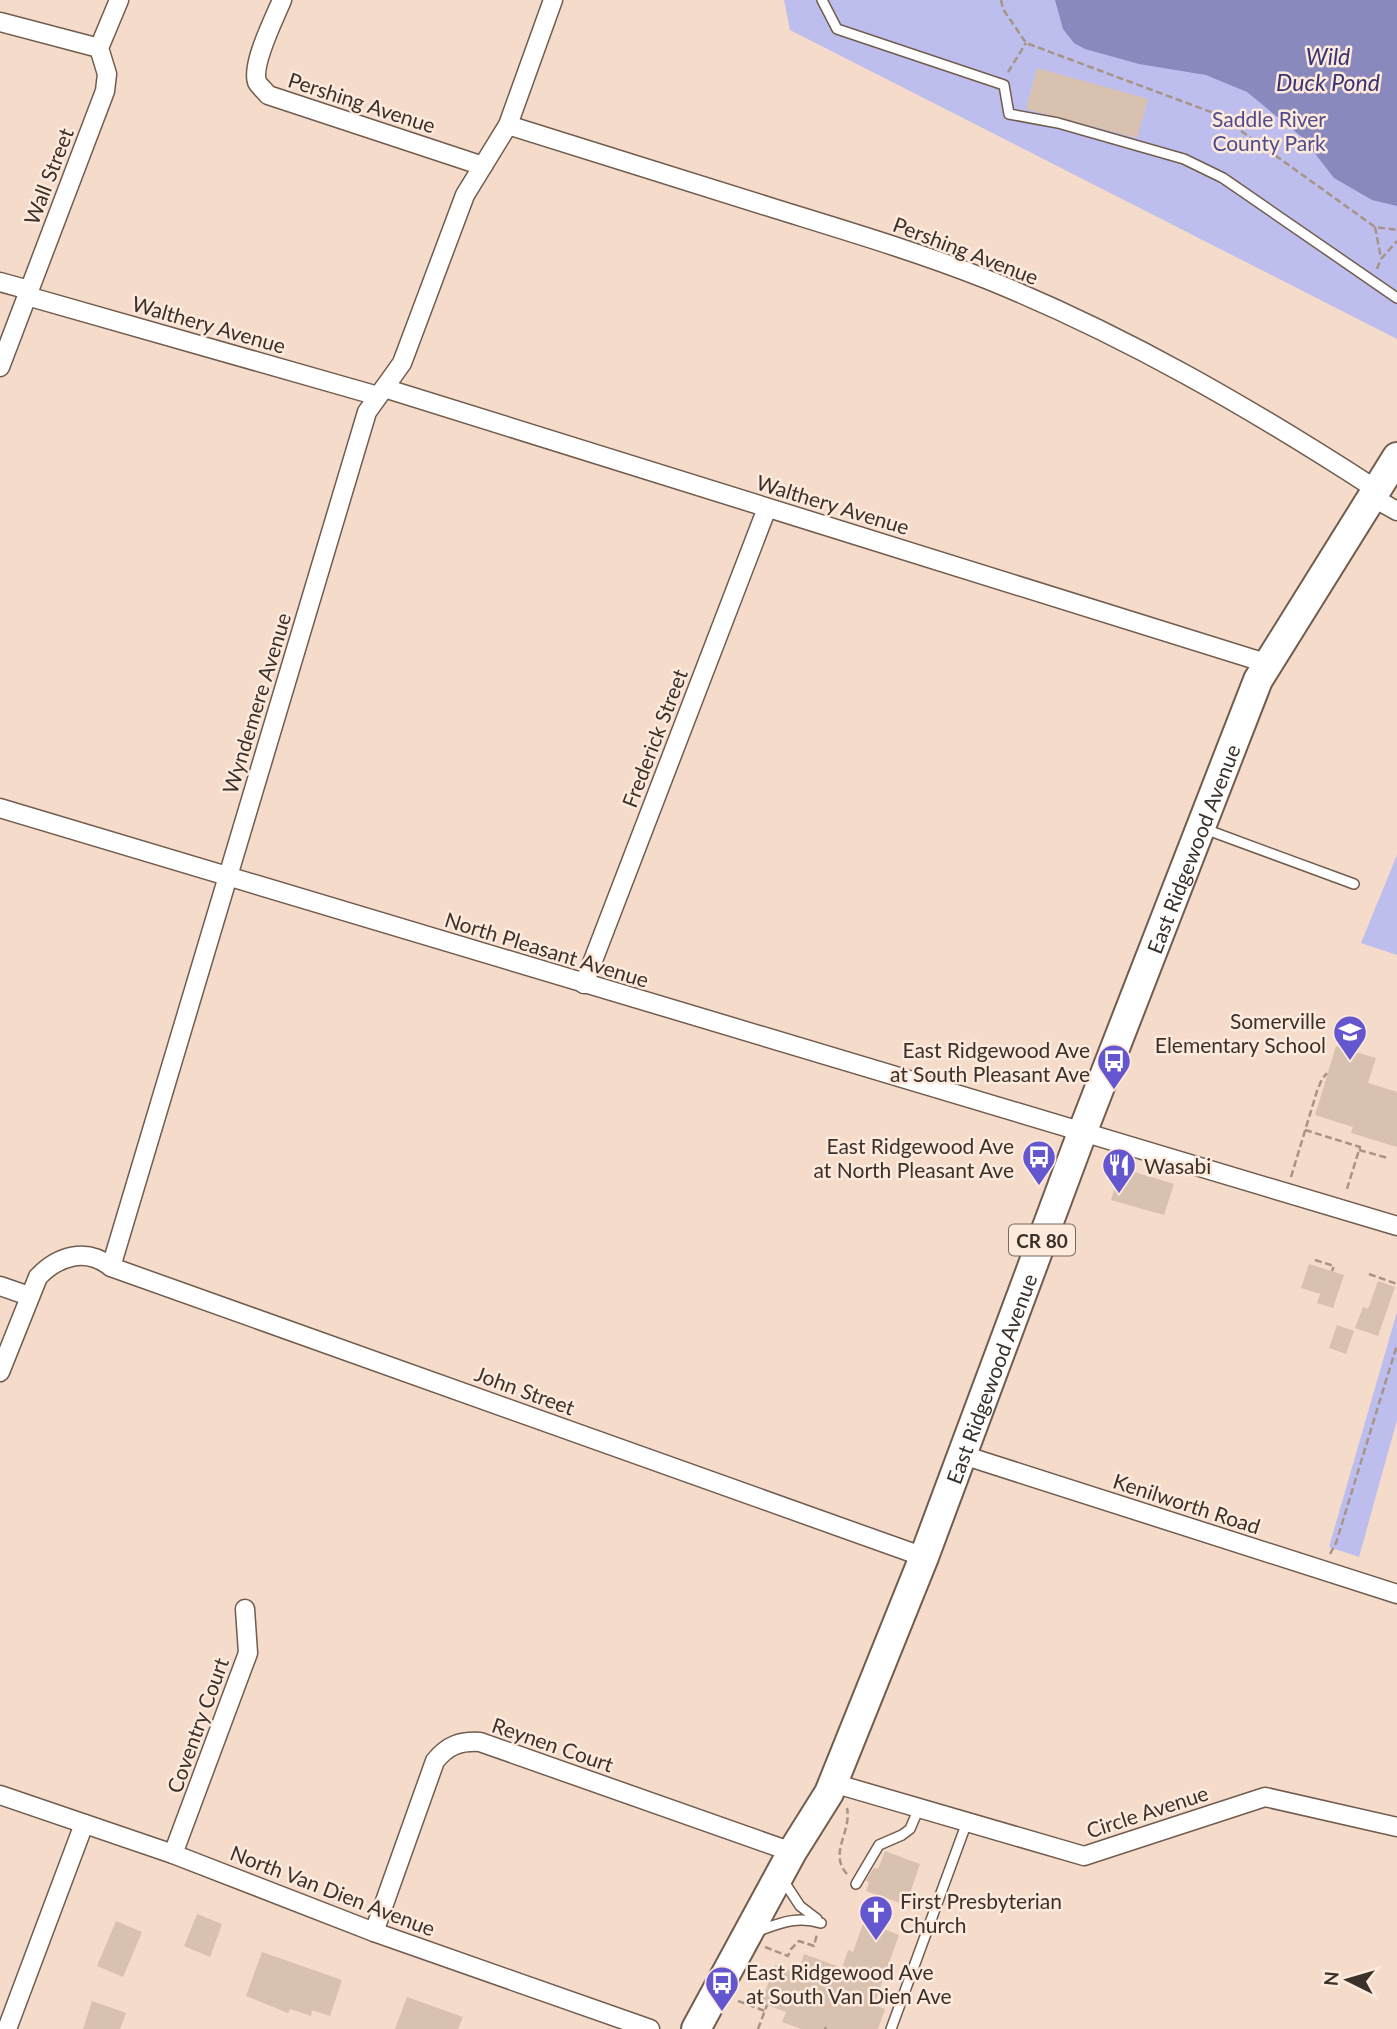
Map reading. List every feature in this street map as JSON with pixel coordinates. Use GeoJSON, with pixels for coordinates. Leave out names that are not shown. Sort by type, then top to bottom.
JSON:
{"type":"FeatureCollection","features":[{"type":"Feature","properties":{"kind":"main road","name":"East Ridgewood Avenue"},"geometry":{"type":"LineString","coordinates":[[696,2029],[753,1940],[786,1863],[829,1793],[838,1792],[1082,1133],[1258,680],[1397,457]]}},
{"type":"Feature","properties":{"kind":"street"},"geometry":{"type":"LineString","coordinates":[[0,22],[99,48],[119,0]]}},
{"type":"Feature","properties":{"kind":"street","name":"Pershing Avenue"},"geometry":{"type":"LineString","coordinates":[[282,0],[260,57],[257,83],[268,95],[482,166]]}},
{"type":"Feature","properties":{"kind":"street","name":"Wyndemere Avenue"},"geometry":{"type":"LineString","coordinates":[[111,1267],[367,412],[402,363],[465,195],[508,125],[553,0]]}},
{"type":"Feature","properties":{"kind":"street","name":"Wall Street"},"geometry":{"type":"LineString","coordinates":[[0,366],[105,91],[107,74],[99,48]]}},
{"type":"Feature","properties":{"kind":"street","name":"Pershing Avenue"},"geometry":{"type":"LineString","coordinates":[[508,125],[896,246],[987,280],[1105,332],[1199,380],[1280,428],[1397,511]]}},
{"type":"Feature","properties":{"kind":"street","name":"Walthery Avenue"},"geometry":{"type":"LineString","coordinates":[[0,282],[28,293],[381,392],[767,508],[1269,664]]}},
{"type":"Feature","properties":{"kind":"street","name":"Frederick Street"},"geometry":{"type":"LineString","coordinates":[[584,984],[767,508]]}},
{"type":"Feature","properties":{"kind":"street","name":"North Pleasant Avenue"},"geometry":{"type":"LineString","coordinates":[[0,808],[1397,1226]]}},
{"type":"Feature","properties":{"kind":"street"},"geometry":{"type":"LineString","coordinates":[[0,1372],[29,1296],[38,1277],[50,1265],[62,1258],[79,1255],[93,1257],[111,1267]]}},
{"type":"Feature","properties":{"kind":"street","name":"John Street"},"geometry":{"type":"LineString","coordinates":[[111,1267],[924,1557]]}},
{"type":"Feature","properties":{"kind":"street"},"geometry":{"type":"LineString","coordinates":[[0,1286],[29,1296]]}},
{"type":"Feature","properties":{"kind":"street","name":"Kenilworth Road"},"geometry":{"type":"LineString","coordinates":[[963,1455],[1397,1594]]}},
{"type":"Feature","properties":{"kind":"street","name":"Coventry Court"},"geometry":{"type":"LineString","coordinates":[[173,1854],[248,1653],[245,1609]]}},
{"type":"Feature","properties":{"kind":"street","name":"Reynen Court"},"geometry":{"type":"LineString","coordinates":[[374,1932],[435,1761],[452,1745],[466,1741],[480,1742],[786,1863]]}},
{"type":"Feature","properties":{"kind":"street","name":"Circle Avenue"},"geometry":{"type":"LineString","coordinates":[[838,1792],[919,1808],[1084,1856],[1265,1797],[1397,1827]]}},
{"type":"Feature","properties":{"kind":"street","name":"North Van Dien Avenue"},"geometry":{"type":"LineString","coordinates":[[0,1795],[173,1854],[374,1932],[650,2029]]}},
{"type":"Feature","properties":{"kind":"street"},"geometry":{"type":"LineString","coordinates":[[7,2029],[84,1824]]}},
{"type":"Feature","properties":{"kind":"lane"},"geometry":{"type":"LineString","coordinates":[[822,0],[837,29],[1004,85],[1009,114],[1058,123],[1184,159],[1223,178],[1397,298]]}},
{"type":"Feature","properties":{"kind":"lane"},"geometry":{"type":"LineString","coordinates":[[1201,828],[1354,884]]}},
{"type":"Feature","properties":{"kind":"lane"},"geometry":{"type":"LineString","coordinates":[[856,1884],[879,1845],[910,1829],[919,1808]]}},
{"type":"Feature","properties":{"kind":"lane"},"geometry":{"type":"LineString","coordinates":[[891,2029],[967,1822]]}},
{"type":"Feature","properties":{"kind":"lane"},"geometry":{"type":"LineString","coordinates":[[786,1863],[800,1906],[821,1923]]}},
{"type":"Feature","properties":{"kind":"lane"},"geometry":{"type":"LineString","coordinates":[[753,1940],[795,1919],[807,1918],[821,1923]]}},
{"type":"Feature","properties":{"kind":"path"},"geometry":{"type":"LineString","coordinates":[[1001,0],[1003,9],[1026,43],[1219,115],[1375,227],[1397,230]]}},
{"type":"Feature","properties":{"kind":"path"},"geometry":{"type":"LineString","coordinates":[[1004,85],[1010,65],[1026,43]]}},
{"type":"Feature","properties":{"kind":"path"},"geometry":{"type":"LineString","coordinates":[[1375,227],[1381,259]]}},
{"type":"Feature","properties":{"kind":"path"},"geometry":{"type":"LineString","coordinates":[[1372,281],[1381,259],[1397,241]]}},
{"type":"Feature","properties":{"kind":"path"},"geometry":{"type":"LineString","coordinates":[[1291,1177],[1319,1086],[1327,1073]]}},
{"type":"Feature","properties":{"kind":"path"},"geometry":{"type":"LineString","coordinates":[[1305,1130],[1360,1147],[1346,1193]]}},
{"type":"Feature","properties":{"kind":"path"},"geometry":{"type":"LineString","coordinates":[[1359,1150],[1388,1158]]}},
{"type":"Feature","properties":{"kind":"path"},"geometry":{"type":"LineString","coordinates":[[1315,1261],[1334,1266],[1332,1271]]}},
{"type":"Feature","properties":{"kind":"path"},"geometry":{"type":"LineString","coordinates":[[1368,1274],[1397,1284]]}},
{"type":"Feature","properties":{"kind":"path"},"geometry":{"type":"LineString","coordinates":[[1330,1554],[1336,1543],[1397,1345]]}},
{"type":"Feature","properties":{"kind":"path"},"geometry":{"type":"LineString","coordinates":[[838,1792],[849,1819],[848,1828],[839,1846],[839,1862],[856,1884]]}},
{"type":"Feature","properties":{"kind":"path"},"geometry":{"type":"LineString","coordinates":[[753,1940],[788,1956],[799,1941],[814,1945],[821,1923]]}},
{"type":"Feature","properties":{"kind":"path"},"geometry":{"type":"LineString","coordinates":[[729,1998],[765,2011]]}},
{"type":"Feature","properties":{"kind":"path"},"geometry":{"type":"LineString","coordinates":[[758,2029],[767,2005]]}},
{"type":"Feature","properties":{"kind":"green space","name":"Saddle River County Park"},"geometry":{"type":"Polygon","coordinates":[[[784,0],[1397,0],[1397,339],[790,30],[784,0]]]}},
{"type":"Feature","properties":{"kind":"green space"},"geometry":{"type":"Polygon","coordinates":[[[1397,855],[1397,955],[1361,943],[1397,855]]]}},
{"type":"Feature","properties":{"kind":"green space"},"geometry":{"type":"Polygon","coordinates":[[[1397,1312],[1397,1420],[1359,1557],[1329,1547],[1397,1312]]]}},
{"type":"Feature","properties":{"kind":"water","name":"Wild Duck Pond"},"geometry":{"type":"Polygon","coordinates":[[[1055,0],[1397,0],[1397,206],[1372,200],[1334,178],[1303,138],[1247,92],[1206,75],[1139,64],[1085,49],[1074,43],[1063,29],[1055,0]]]}},
{"type":"Feature","properties":{"kind":"building"},"geometry":{"type":"Polygon","coordinates":[[[1037,68],[1148,99],[1137,138],[1026,109],[1037,68]]]}},
{"type":"Feature","properties":{"kind":"building"},"geometry":{"type":"Polygon","coordinates":[[[1336,1046],[1376,1058],[1368,1083],[1397,1092],[1397,1147],[1351,1133],[1353,1127],[1315,1115],[1336,1046]]]}},
{"type":"Feature","properties":{"kind":"building"},"geometry":{"type":"Polygon","coordinates":[[[1121,1168],[1174,1184],[1164,1215],[1111,1200],[1121,1168]]]}},
{"type":"Feature","properties":{"kind":"building"},"geometry":{"type":"Polygon","coordinates":[[[1309,1264],[1344,1275],[1333,1308],[1317,1303],[1320,1294],[1301,1288],[1309,1264]]]}},
{"type":"Feature","properties":{"kind":"building"},"geometry":{"type":"Polygon","coordinates":[[[1378,1281],[1395,1287],[1378,1336],[1355,1328],[1363,1307],[1368,1309],[1378,1281]]]}},
{"type":"Feature","properties":{"kind":"building"},"geometry":{"type":"Polygon","coordinates":[[[1337,1325],[1354,1331],[1346,1354],[1329,1348],[1337,1325]]]}},
{"type":"Feature","properties":{"kind":"building"},"geometry":{"type":"Polygon","coordinates":[[[885,1851],[920,1864],[906,1905],[866,1891],[869,1883],[866,1880],[874,1868],[878,1869],[885,1851]]]}},
{"type":"Feature","properties":{"kind":"building"},"geometry":{"type":"Polygon","coordinates":[[[197,1914],[222,1924],[210,1957],[184,1946],[197,1914]]]}},
{"type":"Feature","properties":{"kind":"building"},"geometry":{"type":"Polygon","coordinates":[[[116,1921],[142,1932],[123,1977],[97,1966],[116,1921]]]}},
{"type":"Feature","properties":{"kind":"building","name":"First Presbyterian Church"},"geometry":{"type":"Polygon","coordinates":[[[864,1921],[899,1935],[874,2005],[885,2009],[878,2029],[801,2029],[782,2022],[786,2012],[761,2003],[775,1965],[798,1973],[804,1954],[842,1968],[848,1950],[853,1952],[864,1921]]]}},
{"type":"Feature","properties":{"kind":"building"},"geometry":{"type":"Polygon","coordinates":[[[262,1952],[342,1980],[330,2016],[312,2010],[311,2016],[290,2009],[288,2013],[246,1996],[262,1952]]]}},
{"type":"Feature","properties":{"kind":"building"},"geometry":{"type":"Polygon","coordinates":[[[407,1997],[463,2017],[458,2029],[395,2029],[407,1997]]]}},
{"type":"Feature","properties":{"kind":"building"},"geometry":{"type":"Polygon","coordinates":[[[92,2001],[126,2013],[120,2029],[83,2029],[92,2001]]]}},
{"type":"Feature","properties":{"kind":"place","name":"Somerville Elementary School"},"geometry":{"type":"Point","coordinates":[1350,1062]}},
{"type":"Feature","properties":{"kind":"place","name":"East Ridgewood Ave at South Pleasant Ave"},"geometry":{"type":"Point","coordinates":[1114,1091]}},
{"type":"Feature","properties":{"kind":"place","name":"East Ridgewood Ave at North Pleasant Ave"},"geometry":{"type":"Point","coordinates":[1039,1187]}},
{"type":"Feature","properties":{"kind":"place","name":"Wasabi"},"geometry":{"type":"Point","coordinates":[1119,1195]}},
{"type":"Feature","properties":{"kind":"place","name":"First Presbyterian Church"},"geometry":{"type":"Point","coordinates":[876,1942]}},
{"type":"Feature","properties":{"kind":"place","name":"East Ridgewood Ave at South Van Dien Ave"},"geometry":{"type":"Point","coordinates":[722,2013]}}]}
